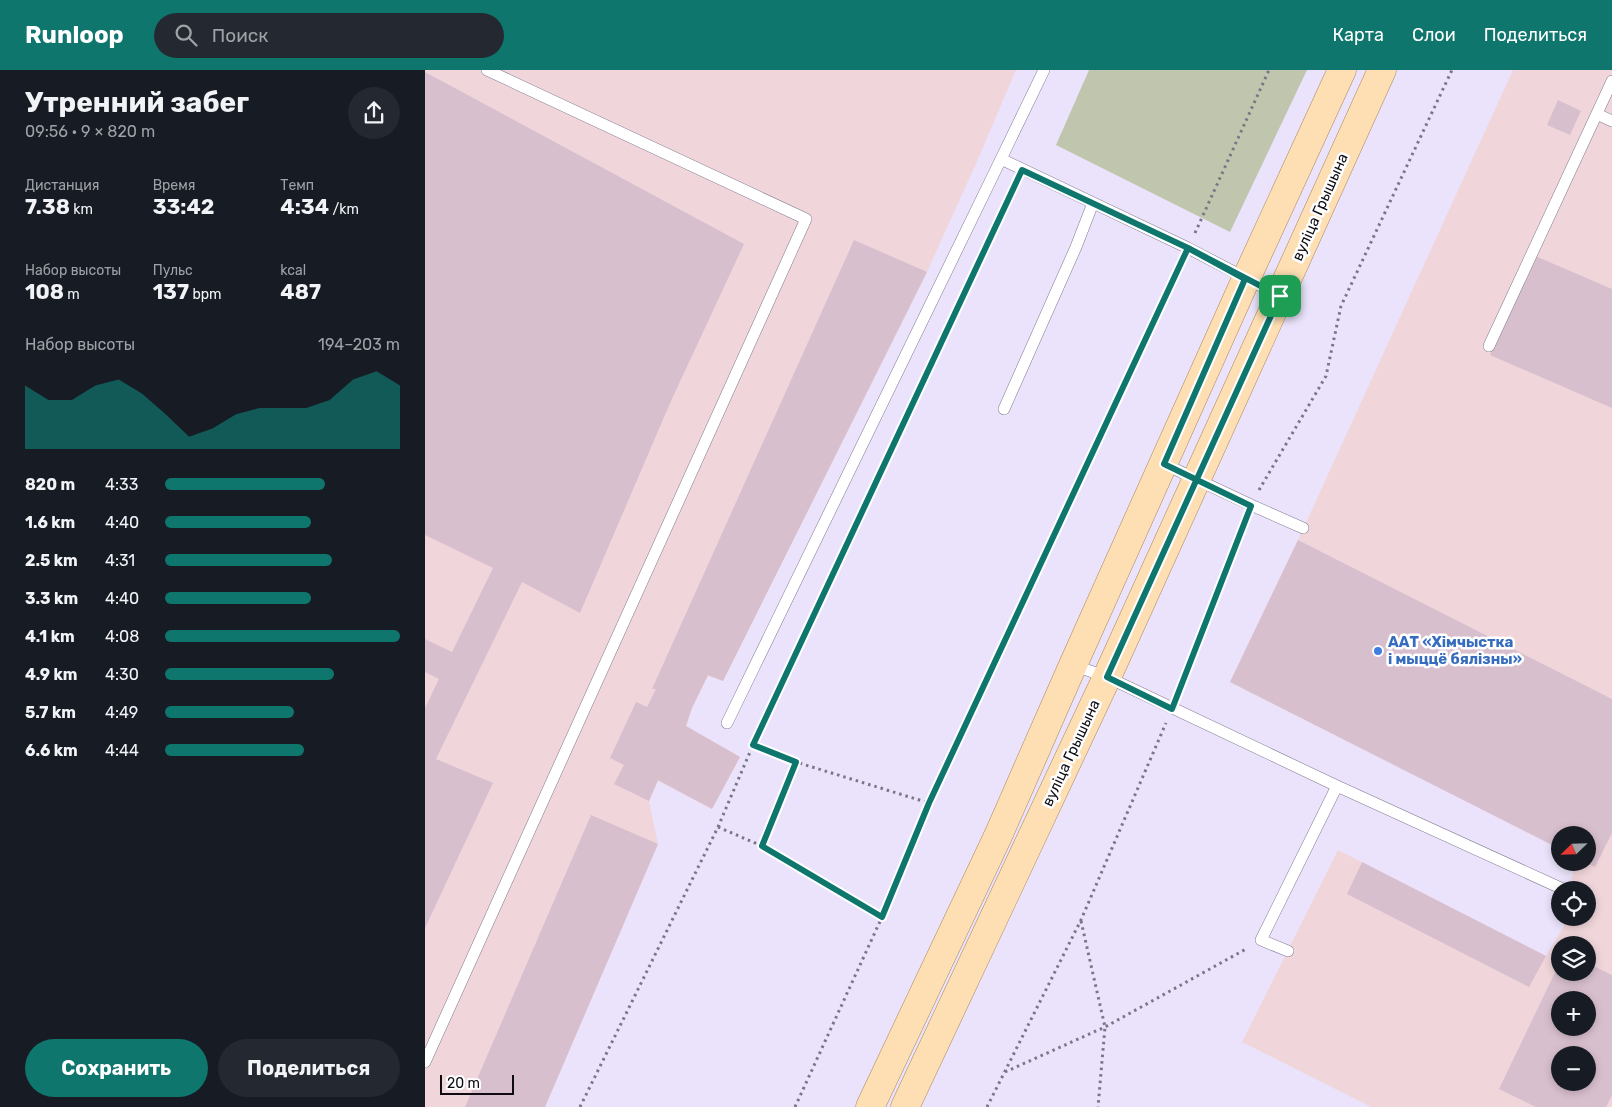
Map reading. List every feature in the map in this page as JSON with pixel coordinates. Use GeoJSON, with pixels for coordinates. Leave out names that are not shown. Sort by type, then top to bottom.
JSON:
{"type":"FeatureCollection","features":[{"type":"Feature","properties":{"kind":"main road"},"geometry":{"type":"LineString","coordinates":[[869,1107],[998,836],[1245,279],[1342,70]]}},
{"type":"Feature","properties":{"kind":"main road","name":"вуліца Грышына"},"geometry":{"type":"LineString","coordinates":[[905,1107],[1107,677],[1382,70]]}},
{"type":"Feature","properties":{"kind":"lane"},"geometry":{"type":"LineString","coordinates":[[425,1062],[806,219],[487,70]]}},
{"type":"Feature","properties":{"kind":"lane"},"geometry":{"type":"LineString","coordinates":[[727,723],[1044,70]]}},
{"type":"Feature","properties":{"kind":"lane"},"geometry":{"type":"LineString","coordinates":[[1489,346],[1612,81]]}},
{"type":"Feature","properties":{"kind":"lane"},"geometry":{"type":"LineString","coordinates":[[1597,114],[1612,121]]}},
{"type":"Feature","properties":{"kind":"lane"},"geometry":{"type":"LineString","coordinates":[[1001,159],[1188,248],[1280,296]]}},
{"type":"Feature","properties":{"kind":"lane"},"geometry":{"type":"LineString","coordinates":[[1004,408],[1076,247],[1093,203]]}},
{"type":"Feature","properties":{"kind":"lane"},"geometry":{"type":"LineString","coordinates":[[1164,464],[1251,506],[1303,528]]}},
{"type":"Feature","properties":{"kind":"lane"},"geometry":{"type":"LineString","coordinates":[[1073,665],[1107,677],[1337,786],[1551,884]]}},
{"type":"Feature","properties":{"kind":"lane"},"geometry":{"type":"LineString","coordinates":[[1288,952],[1261,940],[1337,786]]}},
{"type":"Feature","properties":{"kind":"path"},"geometry":{"type":"LineString","coordinates":[[795,1107],[882,917],[929,803],[1269,70]]}},
{"type":"Feature","properties":{"kind":"path"},"geometry":{"type":"LineString","coordinates":[[987,1107],[1081,920],[1172,709],[1251,506],[1326,376],[1341,306],[1451,70]]}},
{"type":"Feature","properties":{"kind":"path"},"geometry":{"type":"LineString","coordinates":[[580,1107],[717,827],[753,745],[1022,170]]}},
{"type":"Feature","properties":{"kind":"path"},"geometry":{"type":"LineString","coordinates":[[753,745],[796,762],[929,803]]}},
{"type":"Feature","properties":{"kind":"path"},"geometry":{"type":"LineString","coordinates":[[762,846],[796,762]]}},
{"type":"Feature","properties":{"kind":"path"},"geometry":{"type":"LineString","coordinates":[[717,827],[762,846],[882,917]]}},
{"type":"Feature","properties":{"kind":"path"},"geometry":{"type":"LineString","coordinates":[[1081,920],[1105,1027],[1098,1107]]}},
{"type":"Feature","properties":{"kind":"path"},"geometry":{"type":"LineString","coordinates":[[1004,1073],[1105,1027],[1261,940]]}},
{"type":"Feature","properties":{"kind":"shaded area"},"geometry":{"type":"Polygon","coordinates":[[[425,70],[1016,70],[927,272],[723,681],[708,676],[692,708],[686,726],[740,757],[712,809],[658,781],[649,801],[658,844],[545,1107],[425,1107],[425,70]]]}},
{"type":"Feature","properties":{"kind":"shaded area"},"geometry":{"type":"Polygon","coordinates":[[[1513,70],[1612,70],[1612,1107],[1371,1107],[1242,1042],[1338,850],[1546,956],[1551,948],[1551,981],[1596,981],[1596,936],[1558,936],[1564,926],[1596,926],[1596,881],[1571,881],[1573,871],[1596,871],[1596,826],[1551,826],[1551,844],[1230,682],[1298,540],[1513,70]]]}},
{"type":"Feature","properties":{"kind":"green space"},"geometry":{"type":"Polygon","coordinates":[[[1089,70],[1307,70],[1230,232],[1056,145],[1089,70]]]}},
{"type":"Feature","properties":{"kind":"building"},"geometry":{"type":"Polygon","coordinates":[[[425,72],[744,244],[671,401],[580,613],[522,582],[436,759],[493,783],[425,928],[425,708],[439,679],[425,672],[425,639],[452,652],[493,568],[425,535],[425,72]]]}},
{"type":"Feature","properties":{"kind":"building"},"geometry":{"type":"Polygon","coordinates":[[[1558,100],[1581,111],[1570,135],[1547,125],[1558,100]]]}},
{"type":"Feature","properties":{"kind":"building"},"geometry":{"type":"Polygon","coordinates":[[[854,240],[927,272],[723,681],[708,675],[692,708],[686,726],[740,757],[712,809],[658,780],[649,801],[614,784],[624,765],[610,758],[636,702],[647,707],[656,689],[652,689],[854,240]]]}},
{"type":"Feature","properties":{"kind":"building"},"geometry":{"type":"Polygon","coordinates":[[[1533,255],[1612,289],[1612,408],[1490,355],[1533,255]]]}},
{"type":"Feature","properties":{"kind":"building"},"geometry":{"type":"Polygon","coordinates":[[[1298,540],[1612,699],[1612,833],[1596,865],[1596,826],[1551,826],[1551,844],[1230,682],[1298,540]]]}},
{"type":"Feature","properties":{"kind":"building"},"geometry":{"type":"Polygon","coordinates":[[[591,815],[658,844],[545,1107],[465,1107],[591,815]]]}},
{"type":"Feature","properties":{"kind":"building"},"geometry":{"type":"Polygon","coordinates":[[[1362,862],[1546,956],[1529,987],[1347,894],[1362,862]]]}},
{"type":"Feature","properties":{"kind":"building"},"geometry":{"type":"Polygon","coordinates":[[[1596,967],[1612,975],[1612,1095],[1606,1107],[1536,1107],[1499,1089],[1551,981],[1596,981],[1596,967]]]}},
{"type":"Feature","properties":{"kind":"place","name":"ААТ «Хімчыстка і мыццё бялізны»"},"geometry":{"type":"Point","coordinates":[1378,651]}},
{"type":"Feature","properties":{"kind":"route"},"geometry":{"type":"LineString","coordinates":[[1280,296],[1188,248],[1022,170],[753,745],[796,762],[762,846],[882,917],[929,803],[1188,248],[1245,279],[1164,464],[1197,480],[1251,506],[1172,709],[1107,677],[1197,480],[1280,296]]}}]}
